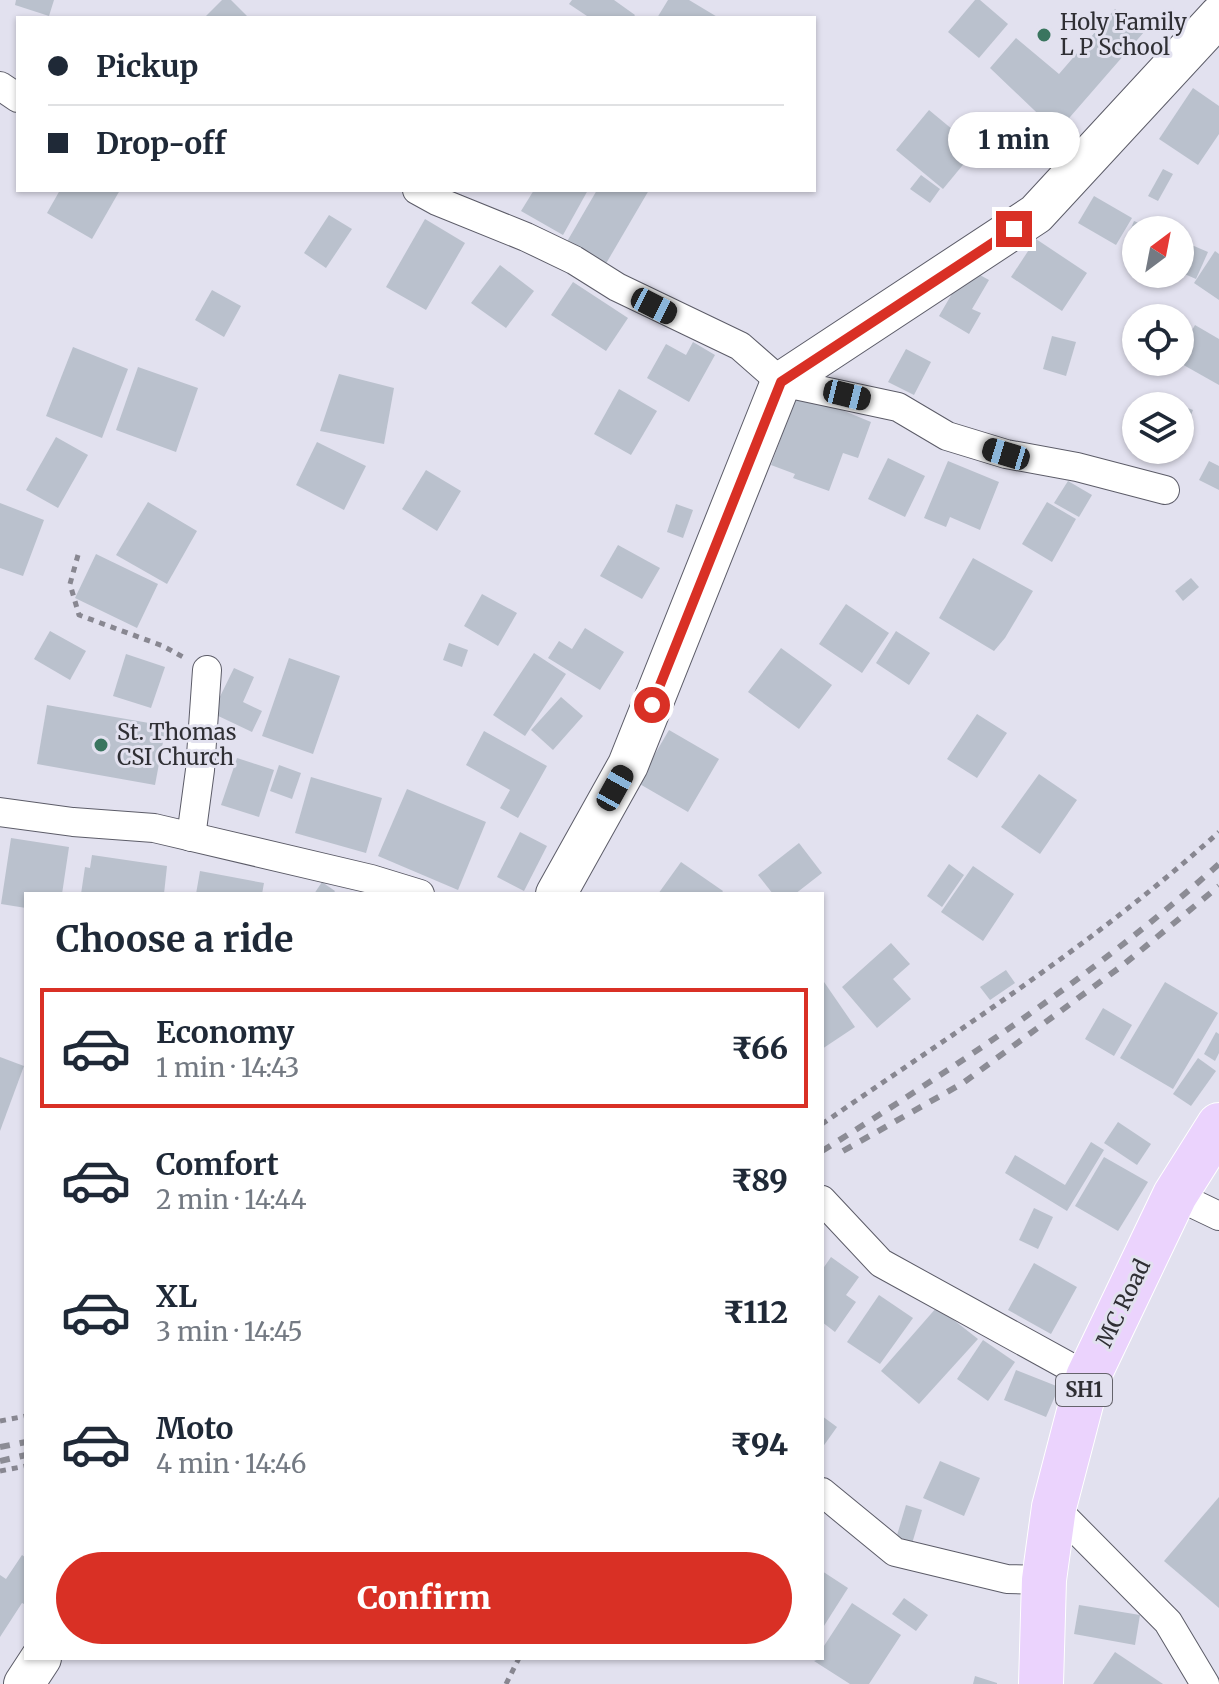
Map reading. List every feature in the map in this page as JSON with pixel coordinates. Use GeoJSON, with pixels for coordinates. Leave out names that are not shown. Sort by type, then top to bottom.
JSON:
{"type":"FeatureCollection","features":[{"type":"Feature","properties":{"kind":"main road","name":"MC Road"},"geometry":{"type":"LineString","coordinates":[[1041,1684],[1044,1580],[1054,1507],[1088,1377],[1175,1195],[1219,1125]]}},
{"type":"Feature","properties":{"kind":"street"},"geometry":{"type":"LineString","coordinates":[[569,890],[628,765],[781,382],[1036,214],[1219,16]]}},
{"type":"Feature","properties":{"kind":"street"},"geometry":{"type":"LineString","coordinates":[[421,192],[574,260],[617,287],[740,346],[781,382],[898,407],[947,436],[1006,454],[1077,467],[1165,490]]}},
{"type":"Feature","properties":{"kind":"street"},"geometry":{"type":"LineString","coordinates":[[191,837],[200,770],[207,670]]}},
{"type":"Feature","properties":{"kind":"street"},"geometry":{"type":"LineString","coordinates":[[0,812],[73,822],[154,828],[371,879],[413,892]]}},
{"type":"Feature","properties":{"kind":"street"},"geometry":{"type":"LineString","coordinates":[[1175,1195],[1219,1216]]}},
{"type":"Feature","properties":{"kind":"street"},"geometry":{"type":"LineString","coordinates":[[824,1202],[881,1263],[1088,1377]]}},
{"type":"Feature","properties":{"kind":"street"},"geometry":{"type":"LineString","coordinates":[[824,1494],[895,1552],[1007,1579],[1044,1580]]}},
{"type":"Feature","properties":{"kind":"street"},"geometry":{"type":"LineString","coordinates":[[1054,1507],[1168,1622],[1205,1684]]}},
{"type":"Feature","properties":{"kind":"street"},"geometry":{"type":"LineString","coordinates":[[24,1684],[40,1660]]}},
{"type":"Feature","properties":{"kind":"path"},"geometry":{"type":"LineString","coordinates":[[78,555],[70,584],[79,615],[163,646],[207,670]]}},
{"type":"Feature","properties":{"kind":"path"},"geometry":{"type":"LineString","coordinates":[[824,1123],[1047,968],[1174,873],[1219,832]]}},
{"type":"Feature","properties":{"kind":"path"},"geometry":{"type":"LineString","coordinates":[[0,1421],[24,1416]]}},
{"type":"Feature","properties":{"kind":"path"},"geometry":{"type":"LineString","coordinates":[[0,1471],[24,1466]]}},
{"type":"Feature","properties":{"kind":"path"},"geometry":{"type":"LineString","coordinates":[[506,1684],[518,1660]]}},
{"type":"Feature","properties":{"kind":"building"},"geometry":{"type":"Polygon","coordinates":[[[16,0],[54,0],[49,16],[15,5],[16,0]]]}},
{"type":"Feature","properties":{"kind":"building"},"geometry":{"type":"Polygon","coordinates":[[[222,0],[231,0],[247,16],[206,16],[222,0]]]}},
{"type":"Feature","properties":{"kind":"building"},"geometry":{"type":"Polygon","coordinates":[[[572,0],[614,0],[635,15],[587,16],[569,4],[572,0]]]}},
{"type":"Feature","properties":{"kind":"building"},"geometry":{"type":"Polygon","coordinates":[[[668,0],[689,0],[716,16],[658,16],[668,0]]]}},
{"type":"Feature","properties":{"kind":"building"},"geometry":{"type":"Polygon","coordinates":[[[975,0],[980,0],[1008,24],[979,58],[948,32],[975,0]]]}},
{"type":"Feature","properties":{"kind":"building","name":"Holy Family L P School"},"geometry":{"type":"Polygon","coordinates":[[[1115,9],[1144,32],[1057,132],[990,68],[1016,38],[1059,74],[1115,9]]]}},
{"type":"Feature","properties":{"kind":"building"},"geometry":{"type":"Polygon","coordinates":[[[1193,88],[1219,106],[1219,134],[1198,165],[1159,139],[1193,88]]]}},
{"type":"Feature","properties":{"kind":"building"},"geometry":{"type":"Polygon","coordinates":[[[929,110],[976,149],[943,189],[896,150],[929,110]]]}},
{"type":"Feature","properties":{"kind":"building"},"geometry":{"type":"Polygon","coordinates":[[[1163,169],[1173,174],[1158,201],[1148,196],[1163,169]]]}},
{"type":"Feature","properties":{"kind":"building"},"geometry":{"type":"Polygon","coordinates":[[[921,175],[940,189],[930,203],[910,189],[921,175]]]}},
{"type":"Feature","properties":{"kind":"building"},"geometry":{"type":"Polygon","coordinates":[[[59,192],[119,192],[92,239],[47,213],[59,192]]]}},
{"type":"Feature","properties":{"kind":"building"},"geometry":{"type":"Polygon","coordinates":[[[533,192],[587,192],[563,235],[521,211],[533,192]]]}},
{"type":"Feature","properties":{"kind":"building"},"geometry":{"type":"Polygon","coordinates":[[[596,192],[648,192],[604,267],[565,245],[596,192]]]}},
{"type":"Feature","properties":{"kind":"building"},"geometry":{"type":"Polygon","coordinates":[[[1094,196],[1129,216],[1122,216],[1122,235],[1116,245],[1078,223],[1094,196]]]}},
{"type":"Feature","properties":{"kind":"building"},"geometry":{"type":"Polygon","coordinates":[[[329,215],[352,229],[326,268],[304,253],[329,215]]]}},
{"type":"Feature","properties":{"kind":"building"},"geometry":{"type":"Polygon","coordinates":[[[425,219],[465,243],[426,310],[386,287],[425,219]]]}},
{"type":"Feature","properties":{"kind":"building"},"geometry":{"type":"Polygon","coordinates":[[[1036,239],[1087,273],[1062,311],[1011,277],[1036,239]]]}},
{"type":"Feature","properties":{"kind":"building"},"geometry":{"type":"Polygon","coordinates":[[[1194,246],[1208,252],[1194,278],[1194,246]]]}},
{"type":"Feature","properties":{"kind":"building"},"geometry":{"type":"Polygon","coordinates":[[[1215,251],[1219,254],[1219,300],[1194,283],[1215,251]]]}},
{"type":"Feature","properties":{"kind":"building"},"geometry":{"type":"Polygon","coordinates":[[[500,265],[534,291],[506,328],[471,303],[500,265]]]}},
{"type":"Feature","properties":{"kind":"building"},"geometry":{"type":"Polygon","coordinates":[[[967,268],[989,280],[972,309],[981,313],[969,334],[939,316],[967,268]]]}},
{"type":"Feature","properties":{"kind":"building"},"geometry":{"type":"Polygon","coordinates":[[[573,282],[628,318],[606,351],[551,315],[573,282]]]}},
{"type":"Feature","properties":{"kind":"building"},"geometry":{"type":"Polygon","coordinates":[[[212,290],[241,306],[224,337],[195,320],[212,290]]]}},
{"type":"Feature","properties":{"kind":"building"},"geometry":{"type":"Polygon","coordinates":[[[1194,327],[1219,339],[1219,385],[1194,371],[1194,327]]]}},
{"type":"Feature","properties":{"kind":"building"},"geometry":{"type":"Polygon","coordinates":[[[1052,336],[1076,342],[1066,376],[1043,369],[1052,336]]]}},
{"type":"Feature","properties":{"kind":"building"},"geometry":{"type":"Polygon","coordinates":[[[693,342],[715,355],[689,402],[647,378],[666,344],[686,355],[693,342]]]}},
{"type":"Feature","properties":{"kind":"building"},"geometry":{"type":"Polygon","coordinates":[[[73,347],[128,369],[102,438],[46,416],[73,347]]]}},
{"type":"Feature","properties":{"kind":"building"},"geometry":{"type":"Polygon","coordinates":[[[906,349],[931,362],[914,395],[888,382],[906,349]]]}},
{"type":"Feature","properties":{"kind":"building"},"geometry":{"type":"Polygon","coordinates":[[[138,367],[198,388],[176,452],[116,430],[138,367]]]}},
{"type":"Feature","properties":{"kind":"building"},"geometry":{"type":"Polygon","coordinates":[[[339,374],[394,388],[384,444],[320,431],[339,374]]]}},
{"type":"Feature","properties":{"kind":"building"},"geometry":{"type":"Polygon","coordinates":[[[619,389],[657,411],[631,455],[594,434],[619,389]]]}},
{"type":"Feature","properties":{"kind":"building"},"geometry":{"type":"Polygon","coordinates":[[[798,392],[871,422],[858,458],[843,453],[829,491],[793,478],[795,474],[771,465],[798,392]]]}},
{"type":"Feature","properties":{"kind":"building"},"geometry":{"type":"Polygon","coordinates":[[[56,437],[88,455],[58,508],[26,490],[56,437]]]}},
{"type":"Feature","properties":{"kind":"building"},"geometry":{"type":"Polygon","coordinates":[[[317,442],[366,466],[344,510],[296,485],[317,442]]]}},
{"type":"Feature","properties":{"kind":"building"},"geometry":{"type":"Polygon","coordinates":[[[888,458],[925,476],[905,517],[868,499],[888,458]]]}},
{"type":"Feature","properties":{"kind":"building"},"geometry":{"type":"Polygon","coordinates":[[[948,461],[999,482],[980,530],[950,517],[946,527],[924,518],[948,461]]]}},
{"type":"Feature","properties":{"kind":"building"},"geometry":{"type":"Polygon","coordinates":[[[1209,461],[1219,466],[1219,490],[1199,480],[1209,461]]]}},
{"type":"Feature","properties":{"kind":"building"},"geometry":{"type":"Polygon","coordinates":[[[426,470],[461,491],[437,531],[402,509],[426,470]]]}},
{"type":"Feature","properties":{"kind":"building"},"geometry":{"type":"Polygon","coordinates":[[[1068,481],[1092,495],[1079,517],[1054,503],[1068,481]]]}},
{"type":"Feature","properties":{"kind":"building"},"geometry":{"type":"Polygon","coordinates":[[[148,502],[197,531],[167,584],[116,555],[148,502]]]}},
{"type":"Feature","properties":{"kind":"building"},"geometry":{"type":"Polygon","coordinates":[[[1047,502],[1076,519],[1052,562],[1022,544],[1047,502]]]}},
{"type":"Feature","properties":{"kind":"building"},"geometry":{"type":"Polygon","coordinates":[[[0,503],[44,520],[23,576],[0,568],[0,503]]]}},
{"type":"Feature","properties":{"kind":"building"},"geometry":{"type":"Polygon","coordinates":[[[676,504],[693,510],[683,538],[667,532],[676,504]]]}},
{"type":"Feature","properties":{"kind":"building"},"geometry":{"type":"Polygon","coordinates":[[[618,545],[660,568],[642,599],[600,576],[618,545]]]}},
{"type":"Feature","properties":{"kind":"building"},"geometry":{"type":"Polygon","coordinates":[[[96,554],[158,584],[137,628],[75,598],[96,554]]]}},
{"type":"Feature","properties":{"kind":"building"},"geometry":{"type":"Polygon","coordinates":[[[973,558],[1033,591],[994,651],[939,618],[973,558]]]}},
{"type":"Feature","properties":{"kind":"building"},"geometry":{"type":"Polygon","coordinates":[[[1191,578],[1199,587],[1183,601],[1175,591],[1191,578]]]}},
{"type":"Feature","properties":{"kind":"building"},"geometry":{"type":"Polygon","coordinates":[[[482,594],[517,613],[498,646],[464,626],[482,594]]]}},
{"type":"Feature","properties":{"kind":"building"},"geometry":{"type":"Polygon","coordinates":[[[846,604],[889,633],[862,673],[819,644],[846,604]]]}},
{"type":"Feature","properties":{"kind":"building"},"geometry":{"type":"Polygon","coordinates":[[[585,628],[624,652],[600,690],[548,658],[559,641],[572,649],[585,628]]]}},
{"type":"Feature","properties":{"kind":"building"},"geometry":{"type":"Polygon","coordinates":[[[50,631],[86,651],[70,680],[34,659],[50,631]]]}},
{"type":"Feature","properties":{"kind":"building"},"geometry":{"type":"Polygon","coordinates":[[[896,631],[930,653],[909,685],[876,663],[896,631]]]}},
{"type":"Feature","properties":{"kind":"building"},"geometry":{"type":"Polygon","coordinates":[[[449,643],[468,650],[462,667],[443,660],[449,643]]]}},
{"type":"Feature","properties":{"kind":"building"},"geometry":{"type":"Polygon","coordinates":[[[781,648],[832,685],[799,729],[748,692],[781,648]]]}},
{"type":"Feature","properties":{"kind":"building"},"geometry":{"type":"Polygon","coordinates":[[[534,653],[566,674],[525,736],[493,715],[534,653]]]}},
{"type":"Feature","properties":{"kind":"building"},"geometry":{"type":"Polygon","coordinates":[[[126,654],[165,667],[151,708],[113,696],[126,654]]]}},
{"type":"Feature","properties":{"kind":"building"},"geometry":{"type":"Polygon","coordinates":[[[289,658],[340,676],[313,754],[262,736],[289,658]]]}},
{"type":"Feature","properties":{"kind":"building"},"geometry":{"type":"Polygon","coordinates":[[[234,668],[254,677],[243,702],[262,711],[252,732],[212,713],[234,668]]]}},
{"type":"Feature","properties":{"kind":"building"},"geometry":{"type":"Polygon","coordinates":[[[561,697],[583,716],[553,750],[531,730],[561,697]]]}},
{"type":"Feature","properties":{"kind":"building","name":"St. Thomas CSI Church"},"geometry":{"type":"Polygon","coordinates":[[[47,705],[166,726],[155,785],[37,764],[47,705]]]}},
{"type":"Feature","properties":{"kind":"building"},"geometry":{"type":"Polygon","coordinates":[[[977,714],[1007,733],[977,778],[947,759],[977,714]]]}},
{"type":"Feature","properties":{"kind":"building"},"geometry":{"type":"Polygon","coordinates":[[[669,730],[719,759],[688,812],[638,783],[669,730]]]}},
{"type":"Feature","properties":{"kind":"building"},"geometry":{"type":"Polygon","coordinates":[[[484,731],[547,766],[518,818],[500,808],[510,790],[466,765],[484,731]]]}},
{"type":"Feature","properties":{"kind":"building"},"geometry":{"type":"Polygon","coordinates":[[[237,758],[274,770],[259,817],[221,805],[237,758]]]}},
{"type":"Feature","properties":{"kind":"building"},"geometry":{"type":"Polygon","coordinates":[[[279,765],[301,773],[292,799],[270,791],[279,765]]]}},
{"type":"Feature","properties":{"kind":"building"},"geometry":{"type":"Polygon","coordinates":[[[1039,774],[1077,800],[1040,854],[1001,827],[1039,774]]]}},
{"type":"Feature","properties":{"kind":"building"},"geometry":{"type":"Polygon","coordinates":[[[311,777],[382,798],[366,853],[295,833],[311,777]]]}},
{"type":"Feature","properties":{"kind":"building"},"geometry":{"type":"Polygon","coordinates":[[[407,789],[486,822],[458,890],[378,856],[407,789]]]}},
{"type":"Feature","properties":{"kind":"building"},"geometry":{"type":"Polygon","coordinates":[[[520,832],[547,846],[524,891],[497,877],[520,832]]]}},
{"type":"Feature","properties":{"kind":"building"},"geometry":{"type":"Polygon","coordinates":[[[11,838],[69,847],[62,892],[24,892],[24,908],[1,904],[11,838]]]}},
{"type":"Feature","properties":{"kind":"building"},"geometry":{"type":"Polygon","coordinates":[[[799,843],[822,873],[798,892],[771,892],[758,875],[799,843]]]}},
{"type":"Feature","properties":{"kind":"building"},"geometry":{"type":"Polygon","coordinates":[[[92,855],[167,866],[164,892],[81,892],[85,867],[90,868],[92,855]]]}},
{"type":"Feature","properties":{"kind":"building"},"geometry":{"type":"Polygon","coordinates":[[[681,862],[723,891],[722,892],[659,892],[681,862]]]}},
{"type":"Feature","properties":{"kind":"building"},"geometry":{"type":"Polygon","coordinates":[[[949,864],[964,875],[942,907],[927,896],[949,864]]]}},
{"type":"Feature","properties":{"kind":"building"},"geometry":{"type":"Polygon","coordinates":[[[973,866],[1014,894],[983,941],[941,912],[973,866]]]}},
{"type":"Feature","properties":{"kind":"building"},"geometry":{"type":"Polygon","coordinates":[[[200,871],[264,883],[262,892],[196,892],[200,871]]]}},
{"type":"Feature","properties":{"kind":"building"},"geometry":{"type":"Polygon","coordinates":[[[322,882],[335,891],[334,892],[315,892],[322,882]]]}},
{"type":"Feature","properties":{"kind":"building"},"geometry":{"type":"Polygon","coordinates":[[[891,943],[910,964],[893,979],[911,999],[877,1028],[842,987],[891,943]]]}},
{"type":"Feature","properties":{"kind":"building"},"geometry":{"type":"Polygon","coordinates":[[[1006,970],[1015,983],[990,1000],[980,987],[1006,970]]]}},
{"type":"Feature","properties":{"kind":"building"},"geometry":{"type":"Polygon","coordinates":[[[824,982],[855,1027],[824,1048],[824,982]]]}},
{"type":"Feature","properties":{"kind":"building"},"geometry":{"type":"Polygon","coordinates":[[[1165,982],[1218,1013],[1173,1089],[1120,1058],[1165,982]]]}},
{"type":"Feature","properties":{"kind":"building"},"geometry":{"type":"Polygon","coordinates":[[[1103,1008],[1132,1025],[1114,1056],[1085,1039],[1103,1008]]]}},
{"type":"Feature","properties":{"kind":"building"},"geometry":{"type":"Polygon","coordinates":[[[1216,1032],[1219,1034],[1219,1053],[1215,1061],[1204,1054],[1216,1032]]]}},
{"type":"Feature","properties":{"kind":"building"},"geometry":{"type":"Polygon","coordinates":[[[0,1057],[24,1066],[0,1131],[0,1057]]]}},
{"type":"Feature","properties":{"kind":"building"},"geometry":{"type":"Polygon","coordinates":[[[1198,1058],[1216,1071],[1191,1106],[1173,1094],[1198,1058]]]}},
{"type":"Feature","properties":{"kind":"building"},"geometry":{"type":"Polygon","coordinates":[[[1118,1122],[1151,1144],[1137,1165],[1104,1143],[1118,1122]]]}},
{"type":"Feature","properties":{"kind":"building"},"geometry":{"type":"Polygon","coordinates":[[[1091,1142],[1104,1150],[1067,1211],[1005,1173],[1015,1155],[1065,1185],[1091,1142]]]}},
{"type":"Feature","properties":{"kind":"building"},"geometry":{"type":"Polygon","coordinates":[[[1104,1157],[1148,1182],[1118,1231],[1075,1206],[1104,1157]]]}},
{"type":"Feature","properties":{"kind":"building"},"geometry":{"type":"Polygon","coordinates":[[[1034,1208],[1053,1217],[1038,1249],[1019,1240],[1034,1208]]]}},
{"type":"Feature","properties":{"kind":"building"},"geometry":{"type":"Polygon","coordinates":[[[831,1257],[859,1277],[846,1295],[856,1302],[835,1332],[824,1324],[824,1267],[831,1257]]]}},
{"type":"Feature","properties":{"kind":"building"},"geometry":{"type":"Polygon","coordinates":[[[1034,1263],[1077,1287],[1051,1334],[1008,1310],[1034,1263]]]}},
{"type":"Feature","properties":{"kind":"building"},"geometry":{"type":"Polygon","coordinates":[[[879,1295],[913,1318],[880,1364],[847,1342],[879,1295]]]}},
{"type":"Feature","properties":{"kind":"building"},"geometry":{"type":"Polygon","coordinates":[[[937,1307],[978,1339],[919,1404],[881,1371],[937,1307]]]}},
{"type":"Feature","properties":{"kind":"building"},"geometry":{"type":"Polygon","coordinates":[[[983,1340],[1015,1362],[988,1401],[957,1379],[983,1340]]]}},
{"type":"Feature","properties":{"kind":"building"},"geometry":{"type":"Polygon","coordinates":[[[1016,1370],[1059,1387],[1046,1417],[1004,1400],[1016,1370]]]}},
{"type":"Feature","properties":{"kind":"building"},"geometry":{"type":"Polygon","coordinates":[[[824,1417],[837,1427],[824,1445],[824,1417]]]}},
{"type":"Feature","properties":{"kind":"building"},"geometry":{"type":"Polygon","coordinates":[[[940,1461],[980,1478],[964,1516],[923,1498],[940,1461]]]}},
{"type":"Feature","properties":{"kind":"building"},"geometry":{"type":"Polygon","coordinates":[[[1219,1497],[1219,1608],[1164,1561],[1219,1497]]]}},
{"type":"Feature","properties":{"kind":"building"},"geometry":{"type":"Polygon","coordinates":[[[906,1505],[922,1510],[911,1547],[895,1542],[906,1505]]]}},
{"type":"Feature","properties":{"kind":"building"},"geometry":{"type":"Polygon","coordinates":[[[22,1555],[24,1604],[0,1637],[0,1575],[6,1579],[22,1555]]]}},
{"type":"Feature","properties":{"kind":"building"},"geometry":{"type":"Polygon","coordinates":[[[824,1572],[848,1588],[824,1626],[824,1572]]]}},
{"type":"Feature","properties":{"kind":"building"},"geometry":{"type":"Polygon","coordinates":[[[904,1598],[928,1615],[916,1631],[892,1614],[904,1598]]]}},
{"type":"Feature","properties":{"kind":"building"},"geometry":{"type":"Polygon","coordinates":[[[852,1603],[901,1635],[869,1684],[850,1684],[814,1661],[824,1660],[824,1646],[852,1603]]]}},
{"type":"Feature","properties":{"kind":"building"},"geometry":{"type":"Polygon","coordinates":[[[1079,1605],[1140,1615],[1135,1645],[1074,1634],[1079,1605]]]}},
{"type":"Feature","properties":{"kind":"building"},"geometry":{"type":"Polygon","coordinates":[[[1115,1652],[1163,1684],[1093,1684],[1115,1652]]]}},
{"type":"Feature","properties":{"kind":"building"},"geometry":{"type":"Polygon","coordinates":[[[975,1676],[997,1683],[997,1684],[973,1684],[975,1676]]]}},
{"type":"Feature","properties":{"kind":"railway"},"geometry":{"type":"LineString","coordinates":[[824,1150],[1027,1016],[1125,943],[1219,864]]}},
{"type":"Feature","properties":{"kind":"railway"},"geometry":{"type":"LineString","coordinates":[[843,1151],[963,1083],[1123,965],[1219,886]]}},
{"type":"Feature","properties":{"kind":"railway"},"geometry":{"type":"LineString","coordinates":[[0,1447],[24,1442]]}},
{"type":"Feature","properties":{"kind":"railway"},"geometry":{"type":"LineString","coordinates":[[0,1461],[24,1455]]}},
{"type":"Feature","properties":{"kind":"place","name":"Holy Family L P School"},"geometry":{"type":"Point","coordinates":[1044,35]}},
{"type":"Feature","properties":{"kind":"place","name":"St. Thomas CSI Church"},"geometry":{"type":"Point","coordinates":[101,745]}},
{"type":"Feature","properties":{"kind":"route"},"geometry":{"type":"LineString","coordinates":[[652,705],[781,382],[1014,229]]}}]}
